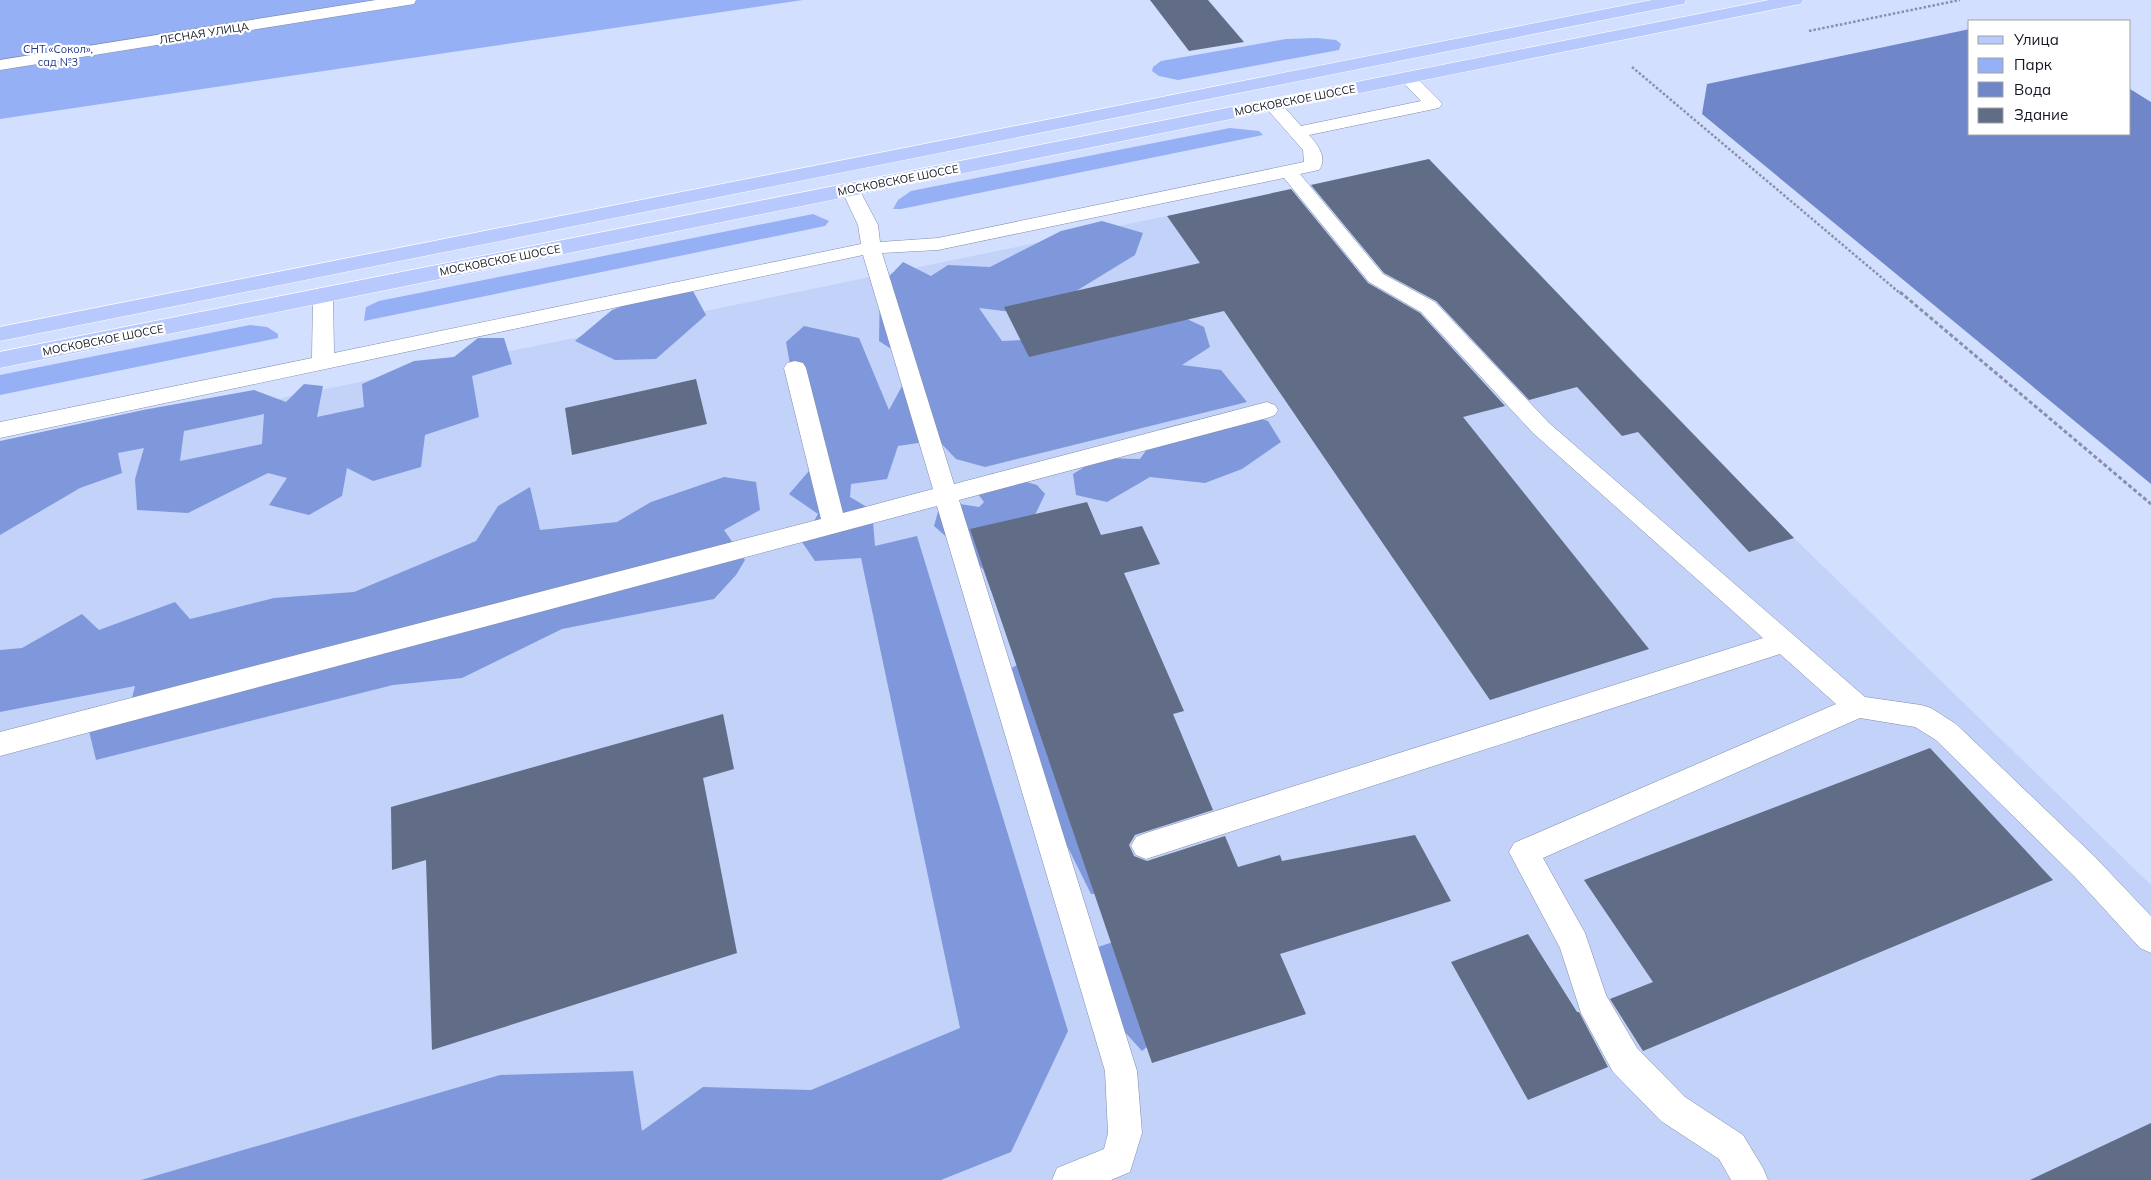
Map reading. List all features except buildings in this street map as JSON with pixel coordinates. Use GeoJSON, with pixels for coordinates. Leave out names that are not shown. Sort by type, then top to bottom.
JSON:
{"type":"FeatureCollection","features":[{"type":"Feature","properties":{"kind":"main road","name":"МОСКОВСКОЕ ШОССЕ"},"geometry":{"type":"LineString","coordinates":[[0,334],[1678,0]]}},
{"type":"Feature","properties":{"kind":"main road","name":"МОСКОВСКОЕ ШОССЕ"},"geometry":{"type":"LineString","coordinates":[[0,360],[1795,0]]}},
{"type":"Feature","properties":{"kind":"street","name":"ЛЕСНАЯ УЛИЦА"},"geometry":{"type":"LineString","coordinates":[[0,65],[401,1]]}},
{"type":"Feature","properties":{"kind":"lane"},"geometry":{"type":"LineString","coordinates":[[1297,132],[1434,104],[1406,78]]}},
{"type":"Feature","properties":{"kind":"lane"},"geometry":{"type":"LineString","coordinates":[[0,430],[871,248],[938,244],[1313,166],[1312,150],[1273,105]]}},
{"type":"Feature","properties":{"kind":"lane"},"geometry":{"type":"LineString","coordinates":[[1288,171],[1376,278],[1428,307],[1541,428],[1858,706],[1921,716],[1946,732],[2085,867],[2151,938]]}},
{"type":"Feature","properties":{"kind":"lane"},"geometry":{"type":"LineString","coordinates":[[850,190],[868,225],[871,248],[1121,1071],[1125,1133],[1120,1170],[1069,1180]]}},
{"type":"Feature","properties":{"kind":"lane"},"geometry":{"type":"LineString","coordinates":[[322,295],[323,362]]}},
{"type":"Feature","properties":{"kind":"lane"},"geometry":{"type":"LineString","coordinates":[[795,368],[834,524]]}},
{"type":"Feature","properties":{"kind":"lane"},"geometry":{"type":"LineString","coordinates":[[0,744],[1267,410]]}},
{"type":"Feature","properties":{"kind":"lane"},"geometry":{"type":"LineString","coordinates":[[1146,846],[1784,642]]}},
{"type":"Feature","properties":{"kind":"lane"},"geometry":{"type":"LineString","coordinates":[[1751,1180],[1731,1147],[1673,1109],[1625,1060],[1592,1002],[1574,943],[1524,852],[1858,706]]}},
{"type":"Feature","properties":{"kind":"path"},"geometry":{"type":"LineString","coordinates":[[1632,68],[2151,504]]}},
{"type":"Feature","properties":{"kind":"shaded area"},"geometry":{"type":"Polygon","coordinates":[[[1429,159],[1794,538],[2151,885],[2151,1180],[0,1180],[0,456],[1167,216],[1429,159]]]}},
{"type":"Feature","properties":{"kind":"shaded area"},"geometry":{"type":"Polygon","coordinates":[[[1102,221],[1143,233],[1135,255],[1037,315],[979,308],[1002,341],[1088,337],[1170,311],[1204,327],[1210,347],[1182,365],[1221,370],[1247,402],[985,467],[956,459],[938,440],[898,446],[887,479],[851,484],[850,497],[872,510],[875,546],[917,536],[1068,1031],[1011,1152],[941,1180],[141,1180],[500,1075],[633,1071],[642,1131],[703,1087],[811,1090],[960,1028],[861,558],[815,561],[802,542],[818,514],[789,494],[809,471],[786,342],[804,326],[859,338],[889,410],[914,364],[879,341],[880,286],[903,262],[931,276],[948,265],[990,267],[1061,231],[1102,221]]]}},
{"type":"Feature","properties":{"kind":"shaded area"},"geometry":{"type":"Polygon","coordinates":[[[693,291],[706,315],[656,359],[615,360],[575,341],[612,310],[652,295],[693,291]]]}},
{"type":"Feature","properties":{"kind":"shaded area"},"geometry":{"type":"Polygon","coordinates":[[[478,338],[504,338],[512,364],[472,376],[479,417],[425,435],[421,467],[373,481],[347,468],[342,496],[309,515],[269,505],[287,478],[268,473],[188,513],[137,510],[135,479],[144,448],[118,453],[122,473],[80,488],[0,535],[0,441],[143,410],[254,390],[286,402],[304,384],[323,386],[317,417],[364,407],[362,384],[414,361],[454,357],[478,338]],[[264,414],[184,431],[180,461],[262,444],[264,414]]]}},
{"type":"Feature","properties":{"kind":"shaded area"},"geometry":{"type":"Polygon","coordinates":[[[1236,410],[1268,421],[1281,442],[1242,469],[1205,483],[1150,477],[1107,502],[1076,495],[1073,474],[1099,458],[1140,459],[1161,429],[1236,410]]]}},
{"type":"Feature","properties":{"kind":"shaded area"},"geometry":{"type":"Polygon","coordinates":[[[993,473],[1037,485],[1045,494],[1034,517],[1025,597],[991,591],[983,569],[934,526],[941,501],[979,507],[984,502],[971,485],[993,473]]]}},
{"type":"Feature","properties":{"kind":"shaded area"},"geometry":{"type":"Polygon","coordinates":[[[724,477],[756,482],[760,510],[724,530],[745,560],[736,575],[714,599],[562,629],[462,678],[393,685],[96,760],[84,710],[132,698],[135,686],[0,712],[0,650],[22,648],[82,614],[99,630],[175,602],[190,619],[274,598],[354,592],[476,541],[498,506],[530,487],[540,530],[617,522],[651,502],[724,477]]]}},
{"type":"Feature","properties":{"kind":"shaded area"},"geometry":{"type":"Polygon","coordinates":[[[1024,661],[1122,892],[1091,894],[1049,809],[1008,670],[1024,661]]]}},
{"type":"Feature","properties":{"kind":"shaded area"},"geometry":{"type":"Polygon","coordinates":[[[1137,934],[1181,1020],[1142,1051],[1084,987],[1098,947],[1137,934]]]}},
{"type":"Feature","properties":{"kind":"green space","name":"СНТ «Сокол», сад №3"},"geometry":{"type":"Polygon","coordinates":[[[0,0],[803,0],[0,119],[0,0]]]}},
{"type":"Feature","properties":{"kind":"green space"},"geometry":{"type":"Polygon","coordinates":[[[1317,38],[1336,40],[1341,44],[1339,50],[1178,80],[1159,76],[1152,71],[1153,67],[1161,61],[1286,39],[1317,38]]]}},
{"type":"Feature","properties":{"kind":"green space"},"geometry":{"type":"Polygon","coordinates":[[[1230,128],[1259,131],[1263,135],[901,209],[893,209],[898,200],[911,191],[1230,128]]]}},
{"type":"Feature","properties":{"kind":"green space"},"geometry":{"type":"Polygon","coordinates":[[[813,214],[829,221],[825,226],[364,321],[366,307],[379,301],[813,214]]]}},
{"type":"Feature","properties":{"kind":"green space"},"geometry":{"type":"Polygon","coordinates":[[[250,325],[267,327],[278,334],[278,338],[0,395],[0,375],[250,325]]]}},
{"type":"Feature","properties":{"kind":"water"},"geometry":{"type":"Polygon","coordinates":[[[1968,29],[1968,135],[2131,135],[2131,90],[2151,102],[2151,484],[1702,114],[1707,84],[1968,29]]]}}]}
